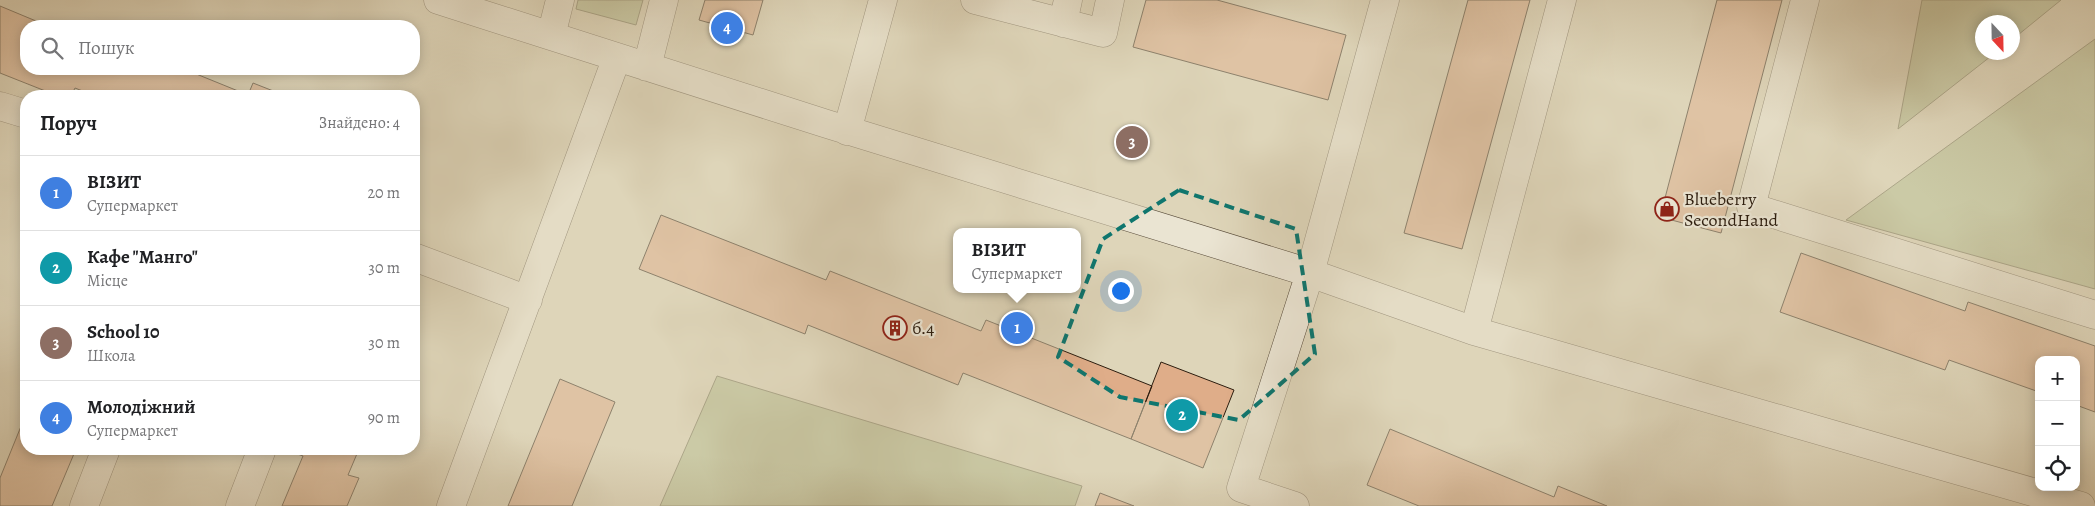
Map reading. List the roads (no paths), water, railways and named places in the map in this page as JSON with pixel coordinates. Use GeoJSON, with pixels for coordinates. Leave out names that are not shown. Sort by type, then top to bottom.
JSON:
{"type":"FeatureCollection","features":[{"type":"Feature","properties":{"kind":"street"},"geometry":{"type":"LineString","coordinates":[[438,0],[847,131],[1310,273],[1474,331],[2081,506]]}},
{"type":"Feature","properties":{"kind":"street"},"geometry":{"type":"LineString","coordinates":[[551,36],[560,0]]}},
{"type":"Feature","properties":{"kind":"street"},"geometry":{"type":"LineString","coordinates":[[647,67],[664,0]]}},
{"type":"Feature","properties":{"kind":"street"},"geometry":{"type":"LineString","coordinates":[[847,131],[883,0]]}},
{"type":"Feature","properties":{"kind":"street"},"geometry":{"type":"LineString","coordinates":[[975,0],[1066,11],[1103,33],[1110,0]]}},
{"type":"Feature","properties":{"kind":"street"},"geometry":{"type":"LineString","coordinates":[[1295,506],[1241,488],[1310,273],[1385,0]]}},
{"type":"Feature","properties":{"kind":"street"},"geometry":{"type":"LineString","coordinates":[[1474,331],[1562,0]]}},
{"type":"Feature","properties":{"kind":"street"},"geometry":{"type":"LineString","coordinates":[[1805,0],[1751,207],[2095,315]]}},
{"type":"Feature","properties":{"kind":"street"},"geometry":{"type":"LineString","coordinates":[[451,506],[617,57]]}},
{"type":"Feature","properties":{"kind":"street"},"geometry":{"type":"LineString","coordinates":[[0,106],[20,112]]}},
{"type":"Feature","properties":{"kind":"street"},"geometry":{"type":"LineString","coordinates":[[420,259],[528,300]]}},
{"type":"Feature","properties":{"kind":"street"},"geometry":{"type":"LineString","coordinates":[[84,506],[104,455]]}},
{"type":"Feature","properties":{"kind":"street"},"geometry":{"type":"LineString","coordinates":[[240,506],[260,455]]}},
{"type":"Feature","properties":{"kind":"place","name":"Молодіжний"},"geometry":{"type":"Point","coordinates":[727,28]}},
{"type":"Feature","properties":{"kind":"place","name":"School 10"},"geometry":{"type":"Point","coordinates":[1132,142]}},
{"type":"Feature","properties":{"kind":"place","name":"Blueberry SecondHand"},"geometry":{"type":"Point","coordinates":[1667,209]}},
{"type":"Feature","properties":{"kind":"place","name":"б.4"},"geometry":{"type":"Point","coordinates":[895,328]}},
{"type":"Feature","properties":{"kind":"place","name":"ВІЗИТ"},"geometry":{"type":"Point","coordinates":[1017,328]}},
{"type":"Feature","properties":{"kind":"place","name":"Кафе \"Манго\""},"geometry":{"type":"Point","coordinates":[1182,415]}}]}
